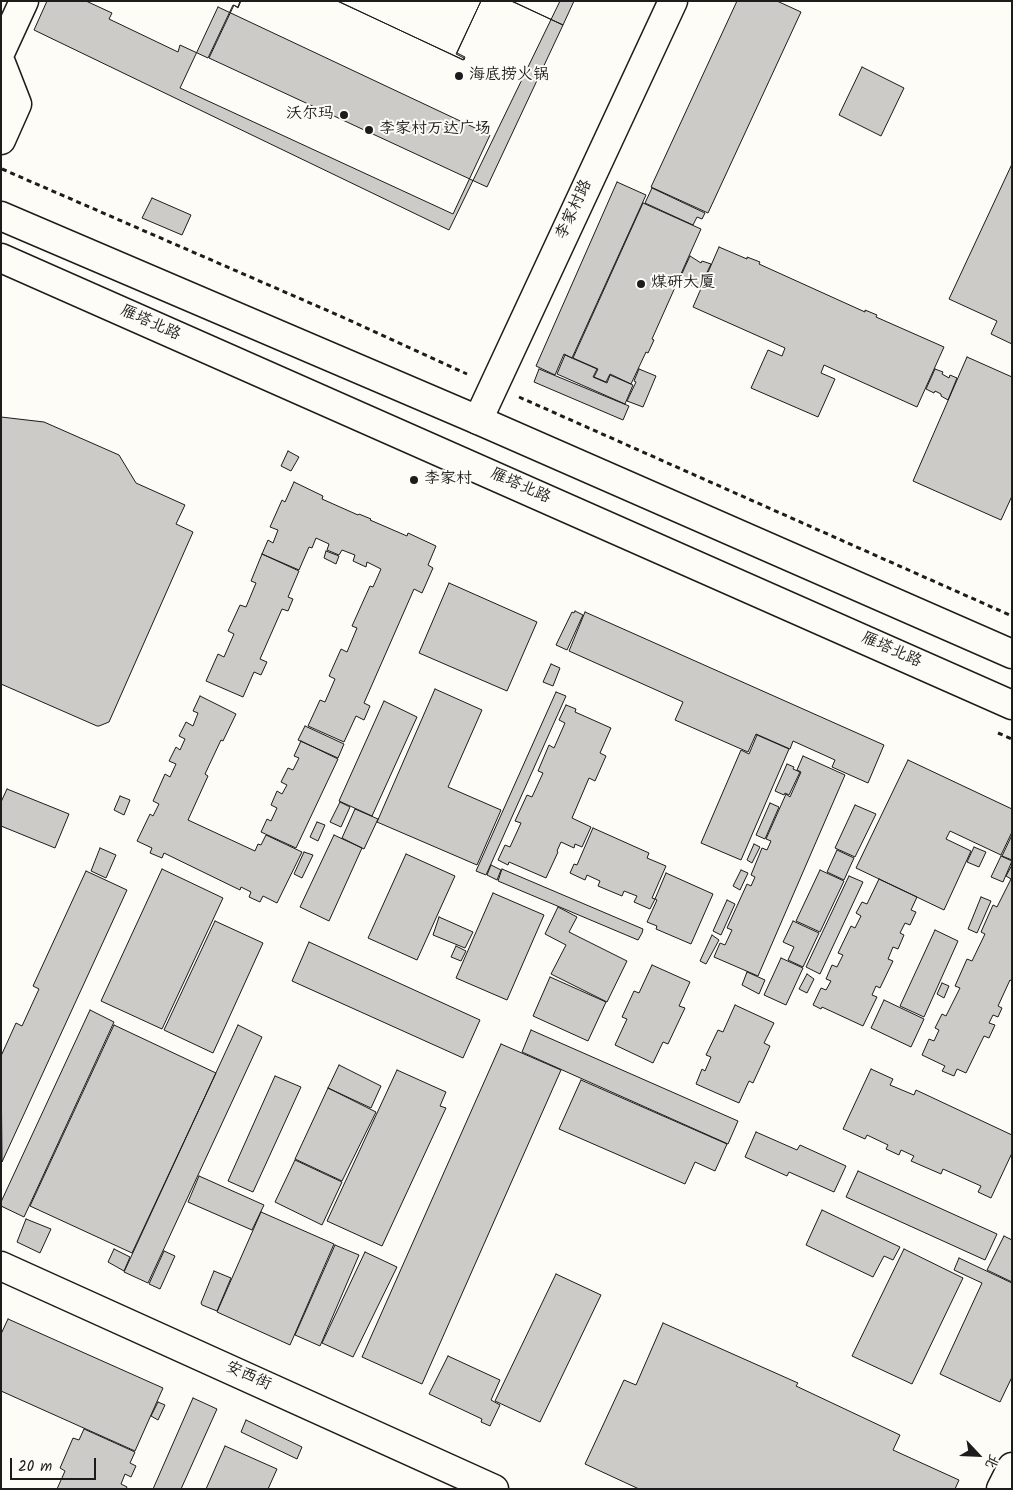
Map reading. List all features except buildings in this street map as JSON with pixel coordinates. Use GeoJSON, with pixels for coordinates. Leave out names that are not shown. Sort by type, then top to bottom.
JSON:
{"type":"FeatureCollection","features":[{"type":"Feature","properties":{"kind":"main road"},"geometry":{"type":"LineString","coordinates":[[1,51],[24,1]]}},
{"type":"Feature","properties":{"kind":"main road","name":"李家村路"},"geometry":{"type":"LineString","coordinates":[[478,420],[672,1]]}},
{"type":"Feature","properties":{"kind":"main road"},"geometry":{"type":"LineString","coordinates":[[1,63],[17,104],[1,140]]}},
{"type":"Feature","properties":{"kind":"main road"},"geometry":{"type":"LineString","coordinates":[[1,216],[478,420],[1012,654]]}},
{"type":"Feature","properties":{"kind":"main road","name":"雁塔北路"},"geometry":{"type":"LineString","coordinates":[[1,258],[1012,705]]}},
{"type":"Feature","properties":{"kind":"main road","name":"安西街"},"geometry":{"type":"LineString","coordinates":[[1,1266],[494,1489]]}},
{"type":"Feature","properties":{"kind":"main road"},"geometry":{"type":"LineString","coordinates":[[1002,1489],[1012,1467]]}},
{"type":"Feature","properties":{"kind":"place","name":"海底捞火锅"},"geometry":{"type":"Point","coordinates":[459,76]}},
{"type":"Feature","properties":{"kind":"place","name":"沃尔玛"},"geometry":{"type":"Point","coordinates":[344,115]}},
{"type":"Feature","properties":{"kind":"place","name":"李家村万达广场"},"geometry":{"type":"Point","coordinates":[369,130]}},
{"type":"Feature","properties":{"kind":"place","name":"煤研大厦"},"geometry":{"type":"Point","coordinates":[641,284]}},
{"type":"Feature","properties":{"kind":"place","name":"李家村"},"geometry":{"type":"Point","coordinates":[414,480]}}]}
